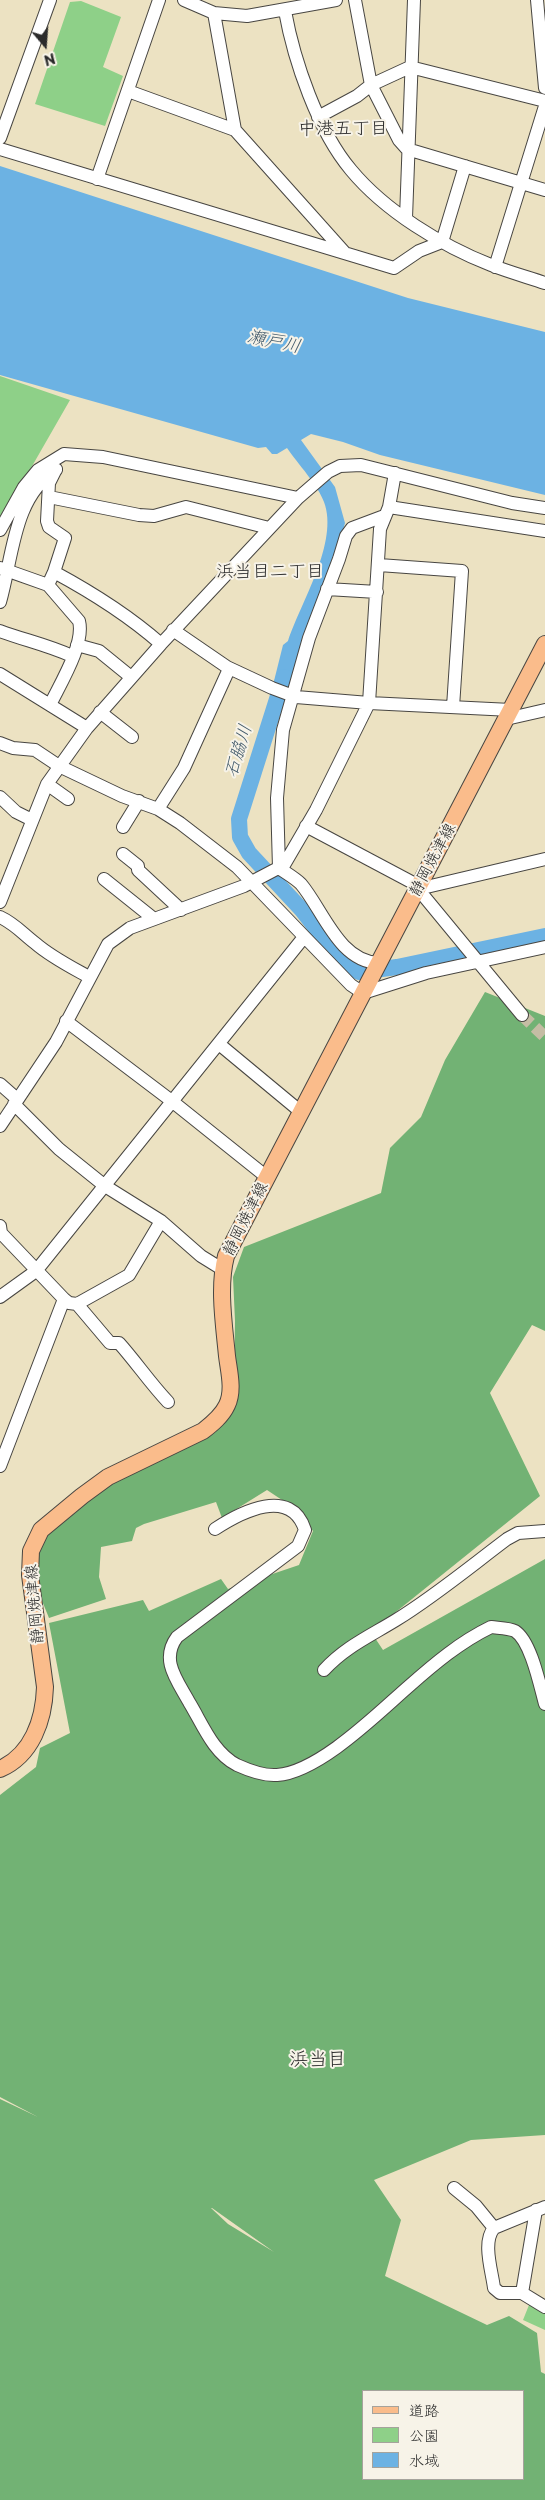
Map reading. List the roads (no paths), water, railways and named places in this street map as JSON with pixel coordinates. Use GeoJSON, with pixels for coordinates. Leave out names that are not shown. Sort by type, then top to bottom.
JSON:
{"type":"FeatureCollection","features":[{"type":"Feature","properties":{"kind":"main road","name":"静岡焼津線"},"geometry":{"type":"LineString","coordinates":[[0,1769],[16,1762],[30,1743],[44,1705],[45,1687],[30,1575],[32,1551],[41,1530],[108,1477],[203,1431],[215,1421],[227,1405],[231,1388],[222,1269],[226,1256],[545,644]]}},
{"type":"Feature","properties":{"kind":"street"},"geometry":{"type":"LineString","coordinates":[[0,138],[50,0]]}},
{"type":"Feature","properties":{"kind":"street"},"geometry":{"type":"LineString","coordinates":[[97,179],[159,0]]}},
{"type":"Feature","properties":{"kind":"street"},"geometry":{"type":"LineString","coordinates":[[184,0],[214,13],[247,16],[285,11],[336,0]]}},
{"type":"Feature","properties":{"kind":"street"},"geometry":{"type":"LineString","coordinates":[[355,0],[371,84],[399,140],[407,150],[545,190]]}},
{"type":"Feature","properties":{"kind":"street"},"geometry":{"type":"LineString","coordinates":[[406,218],[410,67],[414,0]]}},
{"type":"Feature","properties":{"kind":"street"},"geometry":{"type":"LineString","coordinates":[[537,0],[545,88]]}},
{"type":"Feature","properties":{"kind":"street"},"geometry":{"type":"LineString","coordinates":[[285,11],[294,50],[318,117],[351,170],[389,207],[442,242],[495,267],[545,283]]}},
{"type":"Feature","properties":{"kind":"street"},"geometry":{"type":"LineString","coordinates":[[214,13],[235,130]]}},
{"type":"Feature","properties":{"kind":"street"},"geometry":{"type":"LineString","coordinates":[[318,117],[357,96],[371,84],[410,67],[545,102]]}},
{"type":"Feature","properties":{"kind":"street"},"geometry":{"type":"LineString","coordinates":[[128,91],[235,130],[345,253]]}},
{"type":"Feature","properties":{"kind":"street"},"geometry":{"type":"LineString","coordinates":[[495,267],[545,106]]}},
{"type":"Feature","properties":{"kind":"street"},"geometry":{"type":"LineString","coordinates":[[0,149],[394,268],[419,251],[442,242]]}},
{"type":"Feature","properties":{"kind":"street"},"geometry":{"type":"LineString","coordinates":[[442,242],[465,166]]}},
{"type":"Feature","properties":{"kind":"street"},"geometry":{"type":"LineString","coordinates":[[48,585],[65,538],[49,527],[46,521],[50,483],[64,454]]}},
{"type":"Feature","properties":{"kind":"street"},"geometry":{"type":"LineString","coordinates":[[0,530],[24,487],[38,470],[64,454],[103,457],[298,498]]}},
{"type":"Feature","properties":{"kind":"street"},"geometry":{"type":"LineString","coordinates":[[0,902],[47,784],[86,728],[173,630],[269,528],[298,498],[328,472],[340,466],[350,464],[395,473],[512,503],[545,508]]}},
{"type":"Feature","properties":{"kind":"street"},"geometry":{"type":"LineString","coordinates":[[0,602],[5,569],[19,521],[44,477],[56,470]]}},
{"type":"Feature","properties":{"kind":"street"},"geometry":{"type":"LineString","coordinates":[[0,1126],[56,1042],[102,953],[120,934],[251,883],[284,865],[369,703],[380,529],[387,512],[395,473]]}},
{"type":"Feature","properties":{"kind":"street"},"geometry":{"type":"LineString","coordinates":[[49,497],[139,515],[154,516],[186,507],[269,528]]}},
{"type":"Feature","properties":{"kind":"street"},"geometry":{"type":"LineString","coordinates":[[279,868],[277,798],[283,730],[291,695],[309,638],[326,589],[340,559],[346,536],[352,528],[387,512],[545,531]]}},
{"type":"Feature","properties":{"kind":"street"},"geometry":{"type":"LineString","coordinates":[[379,565],[462,571],[453,707]]}},
{"type":"Feature","properties":{"kind":"street"},"geometry":{"type":"LineString","coordinates":[[5,569],[48,585],[78,621],[81,629],[74,651],[50,705]]}},
{"type":"Feature","properties":{"kind":"street"},"geometry":{"type":"LineString","coordinates":[[54,572],[126,615],[161,644]]}},
{"type":"Feature","properties":{"kind":"street"},"geometry":{"type":"LineString","coordinates":[[326,589],[377,592]]}},
{"type":"Feature","properties":{"kind":"street"},"geometry":{"type":"LineString","coordinates":[[0,630],[24,640],[74,651],[99,651],[131,677]]}},
{"type":"Feature","properties":{"kind":"street"},"geometry":{"type":"LineString","coordinates":[[173,630],[229,668],[291,695],[369,703],[453,707],[509,714],[545,710]]}},
{"type":"Feature","properties":{"kind":"street"},"geometry":{"type":"LineString","coordinates":[[158,808],[184,768],[229,668]]}},
{"type":"Feature","properties":{"kind":"street"},"geometry":{"type":"LineString","coordinates":[[0,674],[86,728]]}},
{"type":"Feature","properties":{"kind":"street"},"geometry":{"type":"LineString","coordinates":[[100,712],[132,736]]}},
{"type":"Feature","properties":{"kind":"street"},"geometry":{"type":"LineString","coordinates":[[0,742],[13,748],[35,750],[58,766],[122,796],[158,808],[219,852],[351,985],[366,988],[476,959],[545,947]]}},
{"type":"Feature","properties":{"kind":"street"},"geometry":{"type":"LineString","coordinates":[[47,784],[68,799]]}},
{"type":"Feature","properties":{"kind":"street"},"geometry":{"type":"LineString","coordinates":[[0,797],[16,812],[32,820]]}},
{"type":"Feature","properties":{"kind":"street"},"geometry":{"type":"LineString","coordinates":[[123,828],[139,801]]}},
{"type":"Feature","properties":{"kind":"street"},"geometry":{"type":"LineString","coordinates":[[306,826],[419,888],[522,1015]]}},
{"type":"Feature","properties":{"kind":"street"},"geometry":{"type":"LineString","coordinates":[[123,854],[138,866],[138,870],[181,910]]}},
{"type":"Feature","properties":{"kind":"street"},"geometry":{"type":"LineString","coordinates":[[419,888],[545,859]]}},
{"type":"Feature","properties":{"kind":"street"},"geometry":{"type":"LineString","coordinates":[[279,868],[302,886],[322,919],[358,958],[366,962],[378,964]]}},
{"type":"Feature","properties":{"kind":"street"},"geometry":{"type":"LineString","coordinates":[[104,879],[154,920]]}},
{"type":"Feature","properties":{"kind":"street"},"geometry":{"type":"LineString","coordinates":[[0,917],[14,924],[49,954],[89,977]]}},
{"type":"Feature","properties":{"kind":"street"},"geometry":{"type":"LineString","coordinates":[[0,1296],[36,1271],[304,937]]}},
{"type":"Feature","properties":{"kind":"street"},"geometry":{"type":"LineString","coordinates":[[66,1021],[173,1102],[268,1178]]}},
{"type":"Feature","properties":{"kind":"street"},"geometry":{"type":"LineString","coordinates":[[219,1044],[301,1112]]}},
{"type":"Feature","properties":{"kind":"street"},"geometry":{"type":"LineString","coordinates":[[0,1084],[59,1149],[105,1186],[161,1221],[201,1256],[222,1269]]}},
{"type":"Feature","properties":{"kind":"street"},"geometry":{"type":"LineString","coordinates":[[0,1226],[1,1233],[36,1271],[64,1299],[69,1303],[77,1304],[129,1275],[161,1221]]}},
{"type":"Feature","properties":{"kind":"street"},"geometry":{"type":"LineString","coordinates":[[0,1466],[64,1299]]}},
{"type":"Feature","properties":{"kind":"street"},"geometry":{"type":"LineString","coordinates":[[77,1304],[110,1343],[120,1343],[134,1359],[142,1374],[168,1402]]}},
{"type":"Feature","properties":{"kind":"street"},"geometry":{"type":"LineString","coordinates":[[215,1528],[235,1516],[262,1507],[277,1506],[291,1510],[297,1515],[302,1521],[305,1530],[298,1546],[176,1636],[171,1645],[168,1658],[175,1676],[213,1744],[236,1764],[264,1774],[278,1775],[296,1770],[324,1756],[357,1733],[441,1659],[491,1627],[514,1630],[523,1640],[531,1658],[545,1704]]}},
{"type":"Feature","properties":{"kind":"street"},"geometry":{"type":"LineString","coordinates":[[324,1670],[337,1655],[397,1620],[518,1532],[545,1531]]}},
{"type":"Feature","properties":{"kind":"street"},"geometry":{"type":"LineString","coordinates":[[454,2188],[476,2206],[494,2228]]}},
{"type":"Feature","properties":{"kind":"street"},"geometry":{"type":"LineString","coordinates":[[540,2208],[494,2228],[489,2234],[489,2244],[494,2288],[500,2293],[522,2293],[545,2307]]}},
{"type":"Feature","properties":{"kind":"street"},"geometry":{"type":"LineString","coordinates":[[522,2293],[540,2208]]}},
{"type":"Feature","properties":{"kind":"water","name":"瀬戸川"},"geometry":{"type":"Polygon","coordinates":[[[0,166],[408,298],[545,332],[545,495],[380,455],[343,442],[311,434],[301,440],[335,487],[345,523],[338,549],[306,636],[303,635],[289,691],[273,685],[283,645],[288,641],[323,553],[327,535],[327,518],[321,495],[287,448],[277,454],[272,454],[266,447],[258,448],[0,375],[0,166]]]}},
{"type":"Feature","properties":{"kind":"waterway","name":"石脇川"},"geometry":{"type":"LineString","coordinates":[[284,677],[239,819],[240,837],[249,853],[302,910],[343,963],[359,972],[397,967],[545,936]]}},
{"type":"Feature","properties":{"kind":"tunnel"},"geometry":{"type":"LineString","coordinates":[[522,1015],[545,1037]]}},
{"type":"Feature","properties":{"kind":"district","name":"中港五丁目"},"geometry":{"type":"Point","coordinates":[343,129]}},
{"type":"Feature","properties":{"kind":"district","name":"浜当目二丁目"},"geometry":{"type":"Point","coordinates":[270,572]}},
{"type":"Feature","properties":{"kind":"district","name":"浜当目"},"geometry":{"type":"Point","coordinates":[318,2060]}}]}
